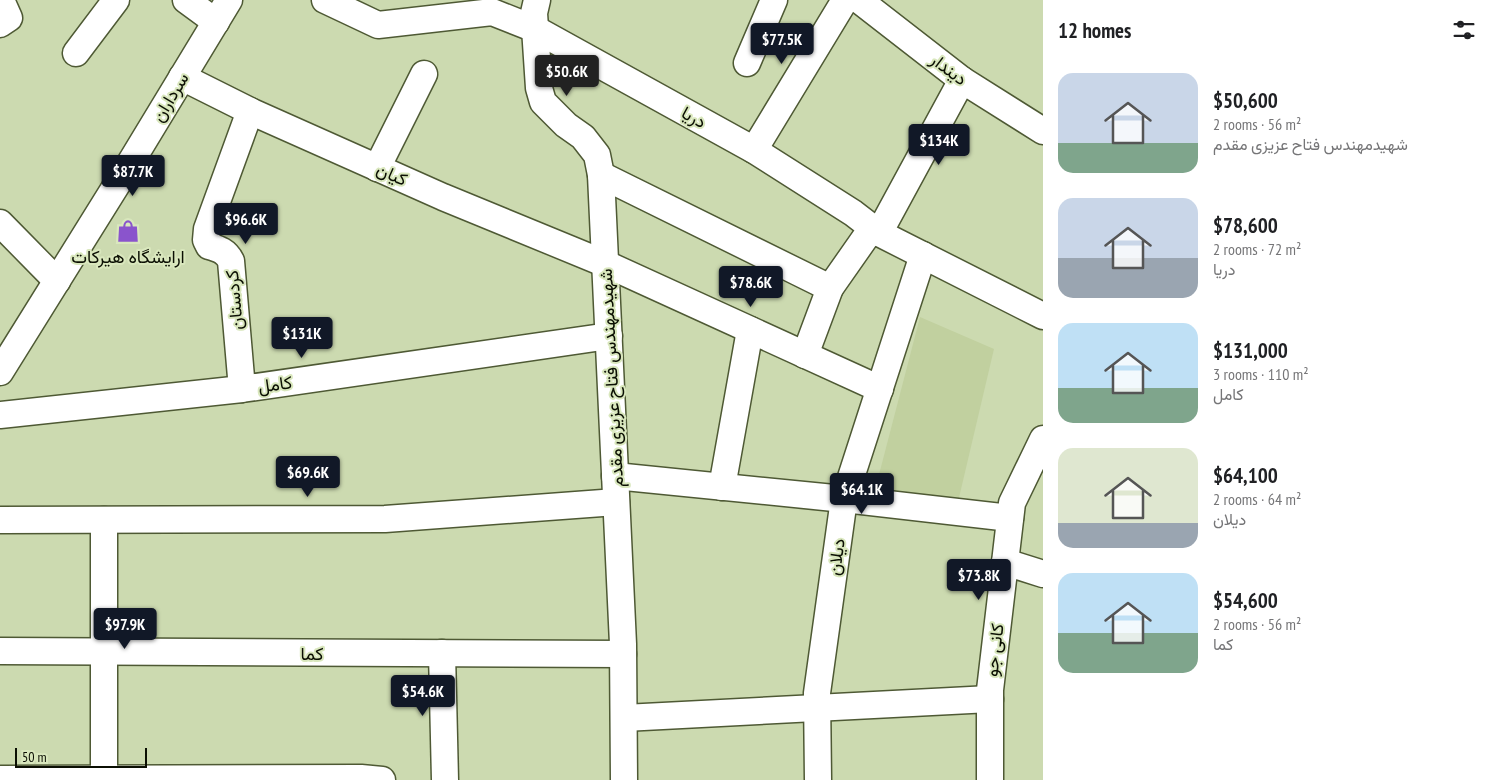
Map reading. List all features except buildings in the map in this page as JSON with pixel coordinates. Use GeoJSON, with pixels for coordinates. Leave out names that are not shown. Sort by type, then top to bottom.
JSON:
{"type":"FeatureCollection","features":[{"type":"Feature","properties":{"kind":"street"},"geometry":{"type":"LineString","coordinates":[[0,24],[9,18],[1,0]]}},
{"type":"Feature","properties":{"kind":"street"},"geometry":{"type":"LineString","coordinates":[[76,53],[116,0]]}},
{"type":"Feature","properties":{"kind":"street"},"geometry":{"type":"LineString","coordinates":[[186,0],[216,22]]}},
{"type":"Feature","properties":{"kind":"street","name":"سرداران"},"geometry":{"type":"LineString","coordinates":[[0,372],[229,0]]}},
{"type":"Feature","properties":{"kind":"street","name":"دریا"},"geometry":{"type":"LineString","coordinates":[[325,0],[378,25],[492,12],[535,29],[754,150],[853,213],[875,230],[1043,316]]}},
{"type":"Feature","properties":{"kind":"street","name":"شهیدمهندس فتاح عزیزی مقدم"},"geometry":{"type":"LineString","coordinates":[[537,0],[534,12],[539,88],[544,102],[566,125],[583,137],[597,155],[601,175],[623,654],[624,780]]}},
{"type":"Feature","properties":{"kind":"street"},"geometry":{"type":"LineString","coordinates":[[747,63],[774,0]]}},
{"type":"Feature","properties":{"kind":"street"},"geometry":{"type":"LineString","coordinates":[[754,150],[845,0]]}},
{"type":"Feature","properties":{"kind":"street","name":"دیندار"},"geometry":{"type":"LineString","coordinates":[[859,0],[962,80],[1043,131]]}},
{"type":"Feature","properties":{"kind":"street"},"geometry":{"type":"LineString","coordinates":[[377,168],[424,74]]}},
{"type":"Feature","properties":{"kind":"street","name":"کیان"},"geometry":{"type":"LineString","coordinates":[[182,78],[377,168],[606,264],[880,389]]}},
{"type":"Feature","properties":{"kind":"street"},"geometry":{"type":"LineString","coordinates":[[805,355],[830,288],[875,230],[962,80]]}},
{"type":"Feature","properties":{"kind":"street","name":"کردستان"},"geometry":{"type":"LineString","coordinates":[[242,389],[231,262],[224,251],[209,246],[206,240],[207,229],[250,111]]}},
{"type":"Feature","properties":{"kind":"street"},"geometry":{"type":"LineString","coordinates":[[601,175],[830,288]]}},
{"type":"Feature","properties":{"kind":"street"},"geometry":{"type":"LineString","coordinates":[[0,222],[57,281]]}},
{"type":"Feature","properties":{"kind":"street","name":"دیلان"},"geometry":{"type":"LineString","coordinates":[[818,780],[818,693],[844,499],[923,256]]}},
{"type":"Feature","properties":{"kind":"street"},"geometry":{"type":"LineString","coordinates":[[722,487],[750,330]]}},
{"type":"Feature","properties":{"kind":"street","name":"کامل"},"geometry":{"type":"LineString","coordinates":[[0,414],[242,389],[609,336]]}},
{"type":"Feature","properties":{"kind":"street","name":"کانی جو"},"geometry":{"type":"LineString","coordinates":[[990,780],[990,699],[1012,503],[1043,439]]}},
{"type":"Feature","properties":{"kind":"street"},"geometry":{"type":"LineString","coordinates":[[615,476],[1010,518]]}},
{"type":"Feature","properties":{"kind":"street"},"geometry":{"type":"LineString","coordinates":[[0,520],[385,518],[616,502]]}},
{"type":"Feature","properties":{"kind":"street"},"geometry":{"type":"LineString","coordinates":[[104,520],[104,780]]}},
{"type":"Feature","properties":{"kind":"street"},"geometry":{"type":"LineString","coordinates":[[1005,562],[1043,574]]}},
{"type":"Feature","properties":{"kind":"street","name":"کما"},"geometry":{"type":"LineString","coordinates":[[0,651],[623,654]]}},
{"type":"Feature","properties":{"kind":"street"},"geometry":{"type":"LineString","coordinates":[[442,653],[445,780]]}},
{"type":"Feature","properties":{"kind":"street"},"geometry":{"type":"LineString","coordinates":[[624,718],[990,699]]}},
{"type":"Feature","properties":{"kind":"street"},"geometry":{"type":"LineString","coordinates":[[0,779],[360,778],[382,780]]}},
{"type":"Feature","properties":{"kind":"shaded area"},"geometry":{"type":"Polygon","coordinates":[[[920,317],[994,349],[958,502],[875,490],[920,317]]]}},
{"type":"Feature","properties":{"kind":"place","name":"ارایشگاە هیرکات"},"geometry":{"type":"Point","coordinates":[128,231]}}]}
